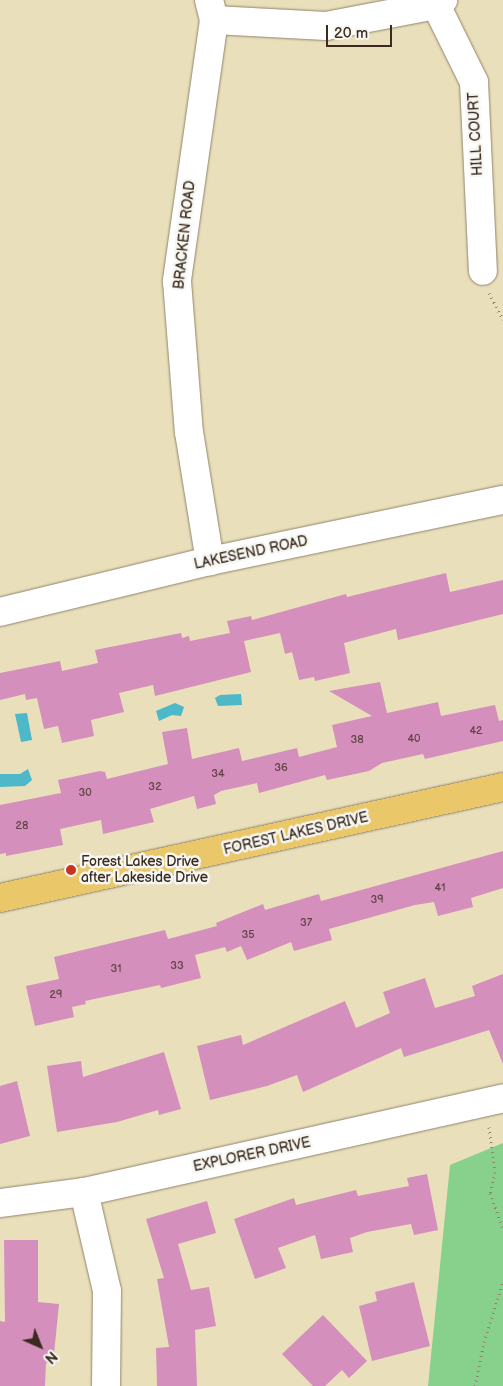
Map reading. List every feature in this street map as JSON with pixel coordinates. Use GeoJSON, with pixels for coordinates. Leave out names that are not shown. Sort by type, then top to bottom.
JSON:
{"type":"FeatureCollection","features":[{"type":"Feature","properties":{"kind":"main road","name":"FOREST LAKES DRIVE"},"geometry":{"type":"LineString","coordinates":[[0,898],[503,786]]}},
{"type":"Feature","properties":{"kind":"main road","name":"FOREST LAKES DRIVE"},"geometry":{"type":"LineString","coordinates":[[0,915],[503,805]]}},
{"type":"Feature","properties":{"kind":"street"},"geometry":{"type":"LineString","coordinates":[[211,10],[326,26],[439,2]]}},
{"type":"Feature","properties":{"kind":"street","name":"HILL COURT"},"geometry":{"type":"LineString","coordinates":[[439,2],[474,82],[483,271]]}},
{"type":"Feature","properties":{"kind":"street","name":"BRACKEN ROAD"},"geometry":{"type":"LineString","coordinates":[[210,561],[189,432],[177,281],[211,10]]}},
{"type":"Feature","properties":{"kind":"street","name":"LAKESEND ROAD"},"geometry":{"type":"LineString","coordinates":[[0,612],[210,561],[503,500]]}},
{"type":"Feature","properties":{"kind":"street","name":"EXPLORER DRIVE"},"geometry":{"type":"LineString","coordinates":[[0,1203],[84,1192],[493,1101]]}},
{"type":"Feature","properties":{"kind":"street"},"geometry":{"type":"LineString","coordinates":[[84,1192],[107,1291],[106,1386]]}},
{"type":"Feature","properties":{"kind":"path"},"geometry":{"type":"LineString","coordinates":[[493,1101],[495,1172],[490,1193],[503,1228]]}},
{"type":"Feature","properties":{"kind":"path"},"geometry":{"type":"LineString","coordinates":[[475,1386],[484,1342],[503,1281]]}},
{"type":"Feature","properties":{"kind":"green space"},"geometry":{"type":"Polygon","coordinates":[[[503,1143],[503,1386],[428,1386],[450,1165],[503,1143]]]}},
{"type":"Feature","properties":{"kind":"water"},"geometry":{"type":"Polygon","coordinates":[[[241,694],[242,705],[218,706],[215,698],[220,695],[241,694]]]}},
{"type":"Feature","properties":{"kind":"water"},"geometry":{"type":"Polygon","coordinates":[[[175,703],[184,707],[181,716],[172,715],[159,721],[156,711],[175,703]]]}},
{"type":"Feature","properties":{"kind":"water"},"geometry":{"type":"Polygon","coordinates":[[[27,713],[32,740],[21,742],[15,714],[27,713]]]}},
{"type":"Feature","properties":{"kind":"water"},"geometry":{"type":"Polygon","coordinates":[[[28,769],[32,780],[25,786],[0,787],[0,774],[20,774],[28,769]]]}},
{"type":"Feature","properties":{"kind":"building"},"geometry":{"type":"Polygon","coordinates":[[[446,573],[450,592],[503,580],[503,614],[398,640],[396,629],[344,643],[350,673],[315,681],[314,677],[299,680],[292,652],[285,654],[280,633],[244,641],[251,672],[155,696],[153,685],[119,693],[124,712],[91,720],[94,736],[62,743],[58,726],[44,729],[37,698],[26,700],[25,694],[0,700],[0,673],[60,661],[62,671],[98,663],[95,650],[181,633],[182,638],[189,636],[190,641],[230,633],[227,621],[251,616],[252,620],[346,594],[347,597],[446,573]]]}},
{"type":"Feature","properties":{"kind":"building"},"geometry":{"type":"Polygon","coordinates":[[[380,682],[387,713],[438,702],[441,716],[495,705],[499,721],[503,720],[503,741],[425,759],[423,754],[382,763],[369,771],[327,780],[325,775],[259,793],[257,783],[221,791],[214,795],[216,804],[197,809],[194,796],[150,809],[154,822],[103,834],[101,820],[60,829],[63,845],[6,856],[6,853],[0,854],[0,805],[61,793],[58,780],[100,771],[105,772],[107,779],[168,764],[162,732],[187,728],[192,759],[239,748],[242,761],[297,748],[299,757],[337,747],[332,725],[372,716],[329,691],[380,682]]]}},
{"type":"Feature","properties":{"kind":"building"},"geometry":{"type":"Polygon","coordinates":[[[503,851],[503,888],[471,898],[473,907],[438,916],[434,902],[415,905],[329,929],[332,940],[294,951],[291,942],[247,960],[241,946],[227,952],[225,947],[195,955],[201,978],[161,988],[160,985],[85,1001],[86,1004],[72,1007],[74,1017],[35,1026],[26,986],[59,979],[54,957],[165,930],[168,939],[217,926],[216,923],[263,904],[265,910],[319,894],[321,901],[503,851]]]}},
{"type":"Feature","properties":{"kind":"building"},"geometry":{"type":"Polygon","coordinates":[[[503,974],[503,1064],[489,1030],[404,1057],[401,1048],[303,1092],[297,1075],[267,1086],[210,1100],[197,1046],[241,1035],[243,1045],[345,1001],[356,1028],[390,1013],[383,992],[425,978],[435,1008],[475,996],[472,986],[503,974]]]}},
{"type":"Feature","properties":{"kind":"building"},"geometry":{"type":"Polygon","coordinates":[[[164,1052],[181,1109],[159,1115],[158,1110],[117,1122],[57,1132],[47,1066],[81,1061],[83,1077],[164,1052]]]}},
{"type":"Feature","properties":{"kind":"building"},"geometry":{"type":"Polygon","coordinates":[[[17,1081],[30,1136],[0,1144],[0,1086],[17,1081]]]}},
{"type":"Feature","properties":{"kind":"building"},"geometry":{"type":"Polygon","coordinates":[[[427,1174],[438,1230],[414,1235],[411,1224],[367,1232],[350,1238],[353,1252],[321,1259],[315,1235],[278,1248],[286,1268],[255,1279],[234,1219],[294,1198],[296,1205],[356,1190],[358,1196],[409,1186],[407,1178],[427,1174]]]}},
{"type":"Feature","properties":{"kind":"building"},"geometry":{"type":"Polygon","coordinates":[[[207,1201],[216,1233],[178,1244],[191,1290],[209,1287],[216,1326],[195,1330],[197,1386],[157,1386],[156,1348],[169,1347],[157,1279],[164,1278],[146,1219],[207,1201]]]}},
{"type":"Feature","properties":{"kind":"building"},"geometry":{"type":"Polygon","coordinates":[[[4,1240],[38,1240],[38,1302],[59,1304],[53,1364],[46,1363],[45,1386],[0,1386],[0,1321],[5,1322],[4,1240]]]}},
{"type":"Feature","properties":{"kind":"building"},"geometry":{"type":"Polygon","coordinates":[[[414,1282],[430,1346],[372,1361],[359,1306],[377,1301],[375,1292],[414,1282]]]}},
{"type":"Feature","properties":{"kind":"building"},"geometry":{"type":"Polygon","coordinates":[[[323,1315],[367,1361],[349,1378],[342,1370],[325,1386],[313,1386],[282,1354],[323,1315]]]}},
{"type":"Feature","properties":{"kind":"place","name":"Forest Lakes Drive after Lakeside Drive"},"geometry":{"type":"Point","coordinates":[71,870]}}]}
